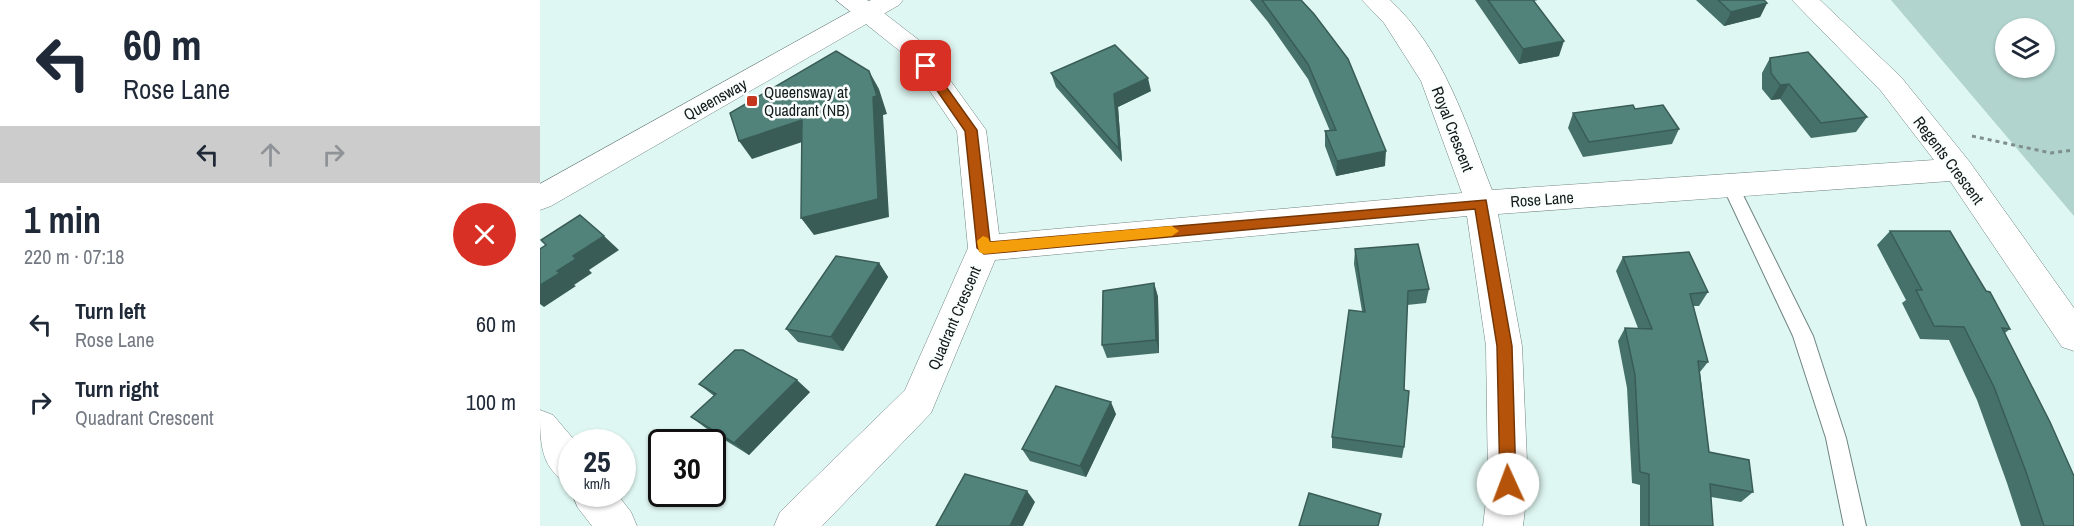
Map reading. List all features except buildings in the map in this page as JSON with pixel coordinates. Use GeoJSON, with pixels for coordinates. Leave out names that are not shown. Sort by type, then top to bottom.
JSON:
{"type":"FeatureCollection","features":[{"type":"Feature","properties":{"kind":"street","name":"Royal Crescent"},"geometry":{"type":"LineString","coordinates":[[1375,0],[1394,18],[1435,81],[1481,203],[1504,346],[1508,484],[1503,526]]}},
{"type":"Feature","properties":{"kind":"street","name":"Regents Crescent"},"geometry":{"type":"LineString","coordinates":[[1805,0],[1891,84],[1958,169],[2074,336]]}},
{"type":"Feature","properties":{"kind":"street","name":"Queensway"},"geometry":{"type":"LineString","coordinates":[[540,198],[869,4]]}},
{"type":"Feature","properties":{"kind":"street","name":"Quadrant Crescent"},"geometry":{"type":"LineString","coordinates":[[794,526],[918,401],[984,248],[971,130],[915,50],[869,4]]}},
{"type":"Feature","properties":{"kind":"street","name":"Rose Lane"},"geometry":{"type":"LineString","coordinates":[[984,248],[1481,203],[1958,169]]}},
{"type":"Feature","properties":{"kind":"street"},"geometry":{"type":"LineString","coordinates":[[540,427],[558,450]]}},
{"type":"Feature","properties":{"kind":"street"},"geometry":{"type":"LineString","coordinates":[[602,507],[617,526]]}},
{"type":"Feature","properties":{"kind":"lane"},"geometry":{"type":"LineString","coordinates":[[1730,185],[1803,336],[1836,438],[1855,526]]}},
{"type":"Feature","properties":{"kind":"path"},"geometry":{"type":"LineString","coordinates":[[1929,133],[1952,131],[2051,153],[2074,150]]}},
{"type":"Feature","properties":{"kind":"shaded area"},"geometry":{"type":"Polygon","coordinates":[[[1891,0],[2074,0],[2074,216],[1891,0]]]}},
{"type":"Feature","properties":{"kind":"slow traffic"},"geometry":{"type":"LineString","coordinates":[[983,241],[984,248],[1172,231]]}},
{"type":"Feature","properties":{"kind":"place","name":"Queensway at Quadrant (NB)"},"geometry":{"type":"Point","coordinates":[752,101]}},
{"type":"Feature","properties":{"kind":"route"},"geometry":{"type":"LineString","coordinates":[[926,66],[971,130],[984,248],[1481,203],[1504,346],[1508,484]]}}]}
